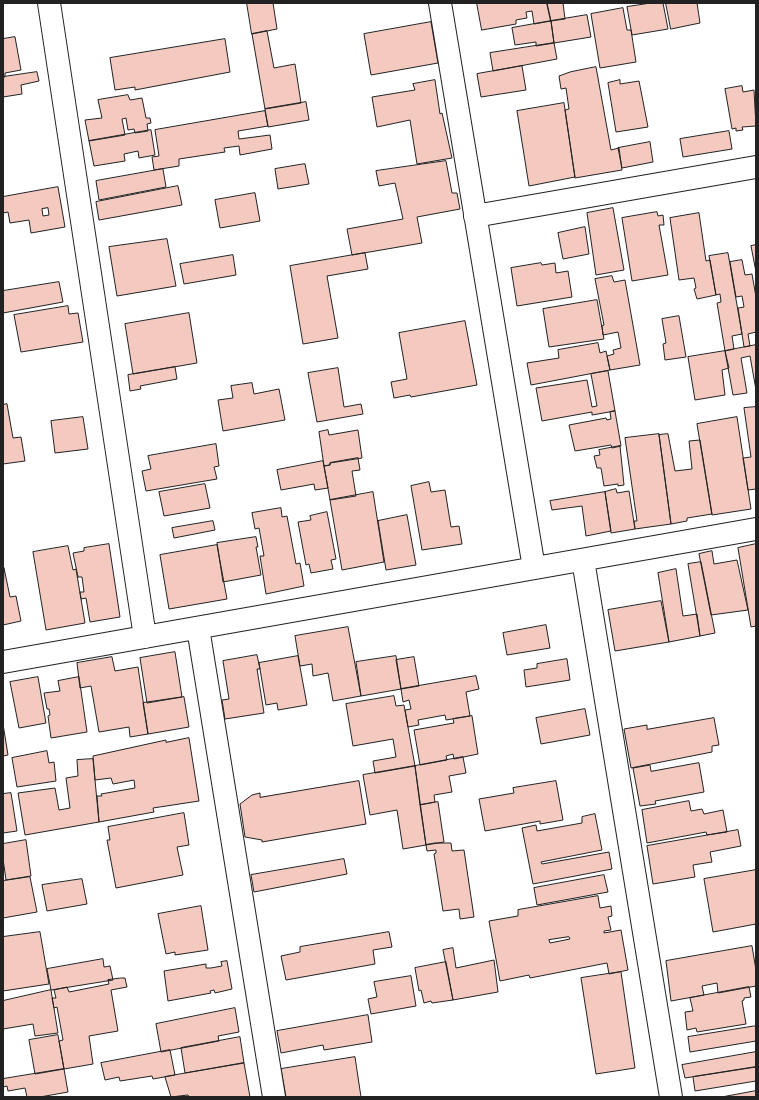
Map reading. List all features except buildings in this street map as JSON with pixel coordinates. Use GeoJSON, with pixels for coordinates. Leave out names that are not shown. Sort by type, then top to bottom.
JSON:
{"type":"FeatureCollection","features":[{"type":"Feature","properties":{"kind":"street"},"geometry":{"type":"LineString","coordinates":[[49,3],[145,637]]}},
{"type":"Feature","properties":{"kind":"street"},"geometry":{"type":"LineString","coordinates":[[440,3],[534,568]]}},
{"type":"Feature","properties":{"kind":"street"},"geometry":{"type":"LineString","coordinates":[[475,216],[756,167]]}},
{"type":"Feature","properties":{"kind":"street"},"geometry":{"type":"LineString","coordinates":[[3,662],[756,529]]}},
{"type":"Feature","properties":{"kind":"street"},"geometry":{"type":"LineString","coordinates":[[583,560],[671,1097]]}},
{"type":"Feature","properties":{"kind":"street"},"geometry":{"type":"LineString","coordinates":[[198,628],[274,1097]]}}]}
